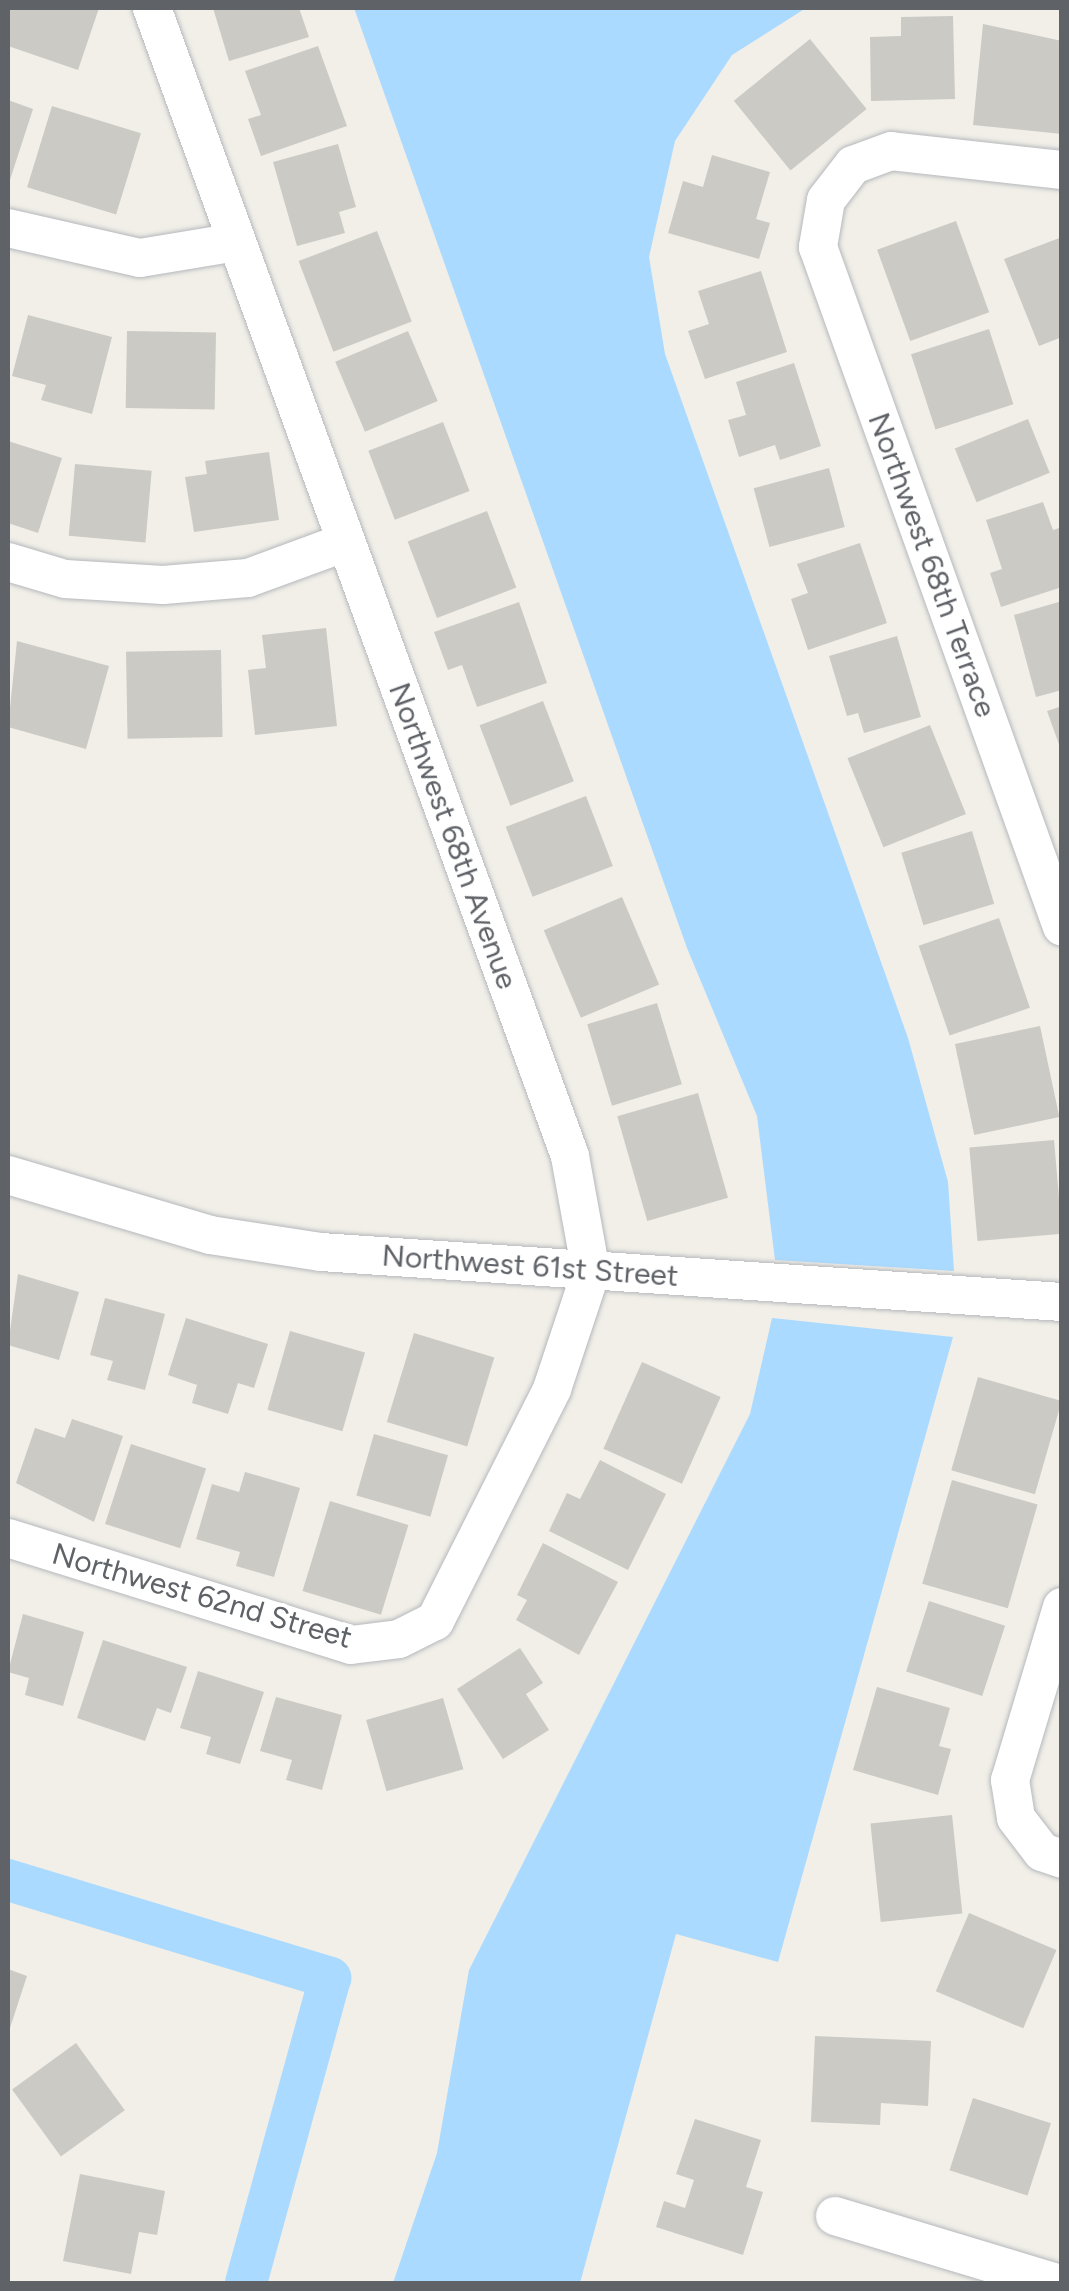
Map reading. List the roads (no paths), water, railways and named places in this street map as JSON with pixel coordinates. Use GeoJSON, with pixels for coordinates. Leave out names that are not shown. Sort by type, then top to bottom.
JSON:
{"type":"FeatureCollection","features":[{"type":"Feature","properties":{"kind":"street","name":"Northwest 68th Avenue"},"geometry":{"type":"LineString","coordinates":[[152,8],[231,243],[346,542],[570,1156],[591,1272],[552,1389],[435,1621],[399,1640]]}},
{"type":"Feature","properties":{"kind":"street","name":"Northwest 68th Terrace"},"geometry":{"type":"LineString","coordinates":[[1062,170],[891,150],[853,165],[826,200],[818,247],[1062,927]]}},
{"type":"Feature","properties":{"kind":"street"},"geometry":{"type":"LineString","coordinates":[[8,228],[140,258],[231,243]]}},
{"type":"Feature","properties":{"kind":"street"},"geometry":{"type":"LineString","coordinates":[[8,562],[65,579],[163,585],[248,578],[346,542]]}},
{"type":"Feature","properties":{"kind":"street","name":"Northwest 61st Street"},"geometry":{"type":"LineString","coordinates":[[8,1175],[210,1235],[591,1272],[1062,1302]]}},
{"type":"Feature","properties":{"kind":"street","name":"Northwest 62nd Street"},"geometry":{"type":"LineString","coordinates":[[8,1538],[351,1644],[399,1640]]}},
{"type":"Feature","properties":{"kind":"street"},"geometry":{"type":"LineString","coordinates":[[1062,1607],[1010,1780],[1016,1818],[1042,1852],[1062,1859]]}},
{"type":"Feature","properties":{"kind":"street"},"geometry":{"type":"LineString","coordinates":[[835,2216],[1060,2284]]}},
{"type":"Feature","properties":{"kind":"water"},"geometry":{"type":"Polygon","coordinates":[[[354,8],[806,8],[732,55],[675,141],[649,257],[665,354],[908,1038],[948,1182],[954,1271],[775,1260],[757,1116],[687,948],[354,8]]]}},
{"type":"Feature","properties":{"kind":"water"},"geometry":{"type":"Polygon","coordinates":[[[772,1318],[953,1337],[778,1962],[676,1934],[580,2283],[393,2283],[437,2153],[469,1970],[750,1414],[772,1318]]]}},
{"type":"Feature","properties":{"kind":"waterway"},"geometry":{"type":"LineString","coordinates":[[8,1880],[330,1978],[246,2284]]}}]}
